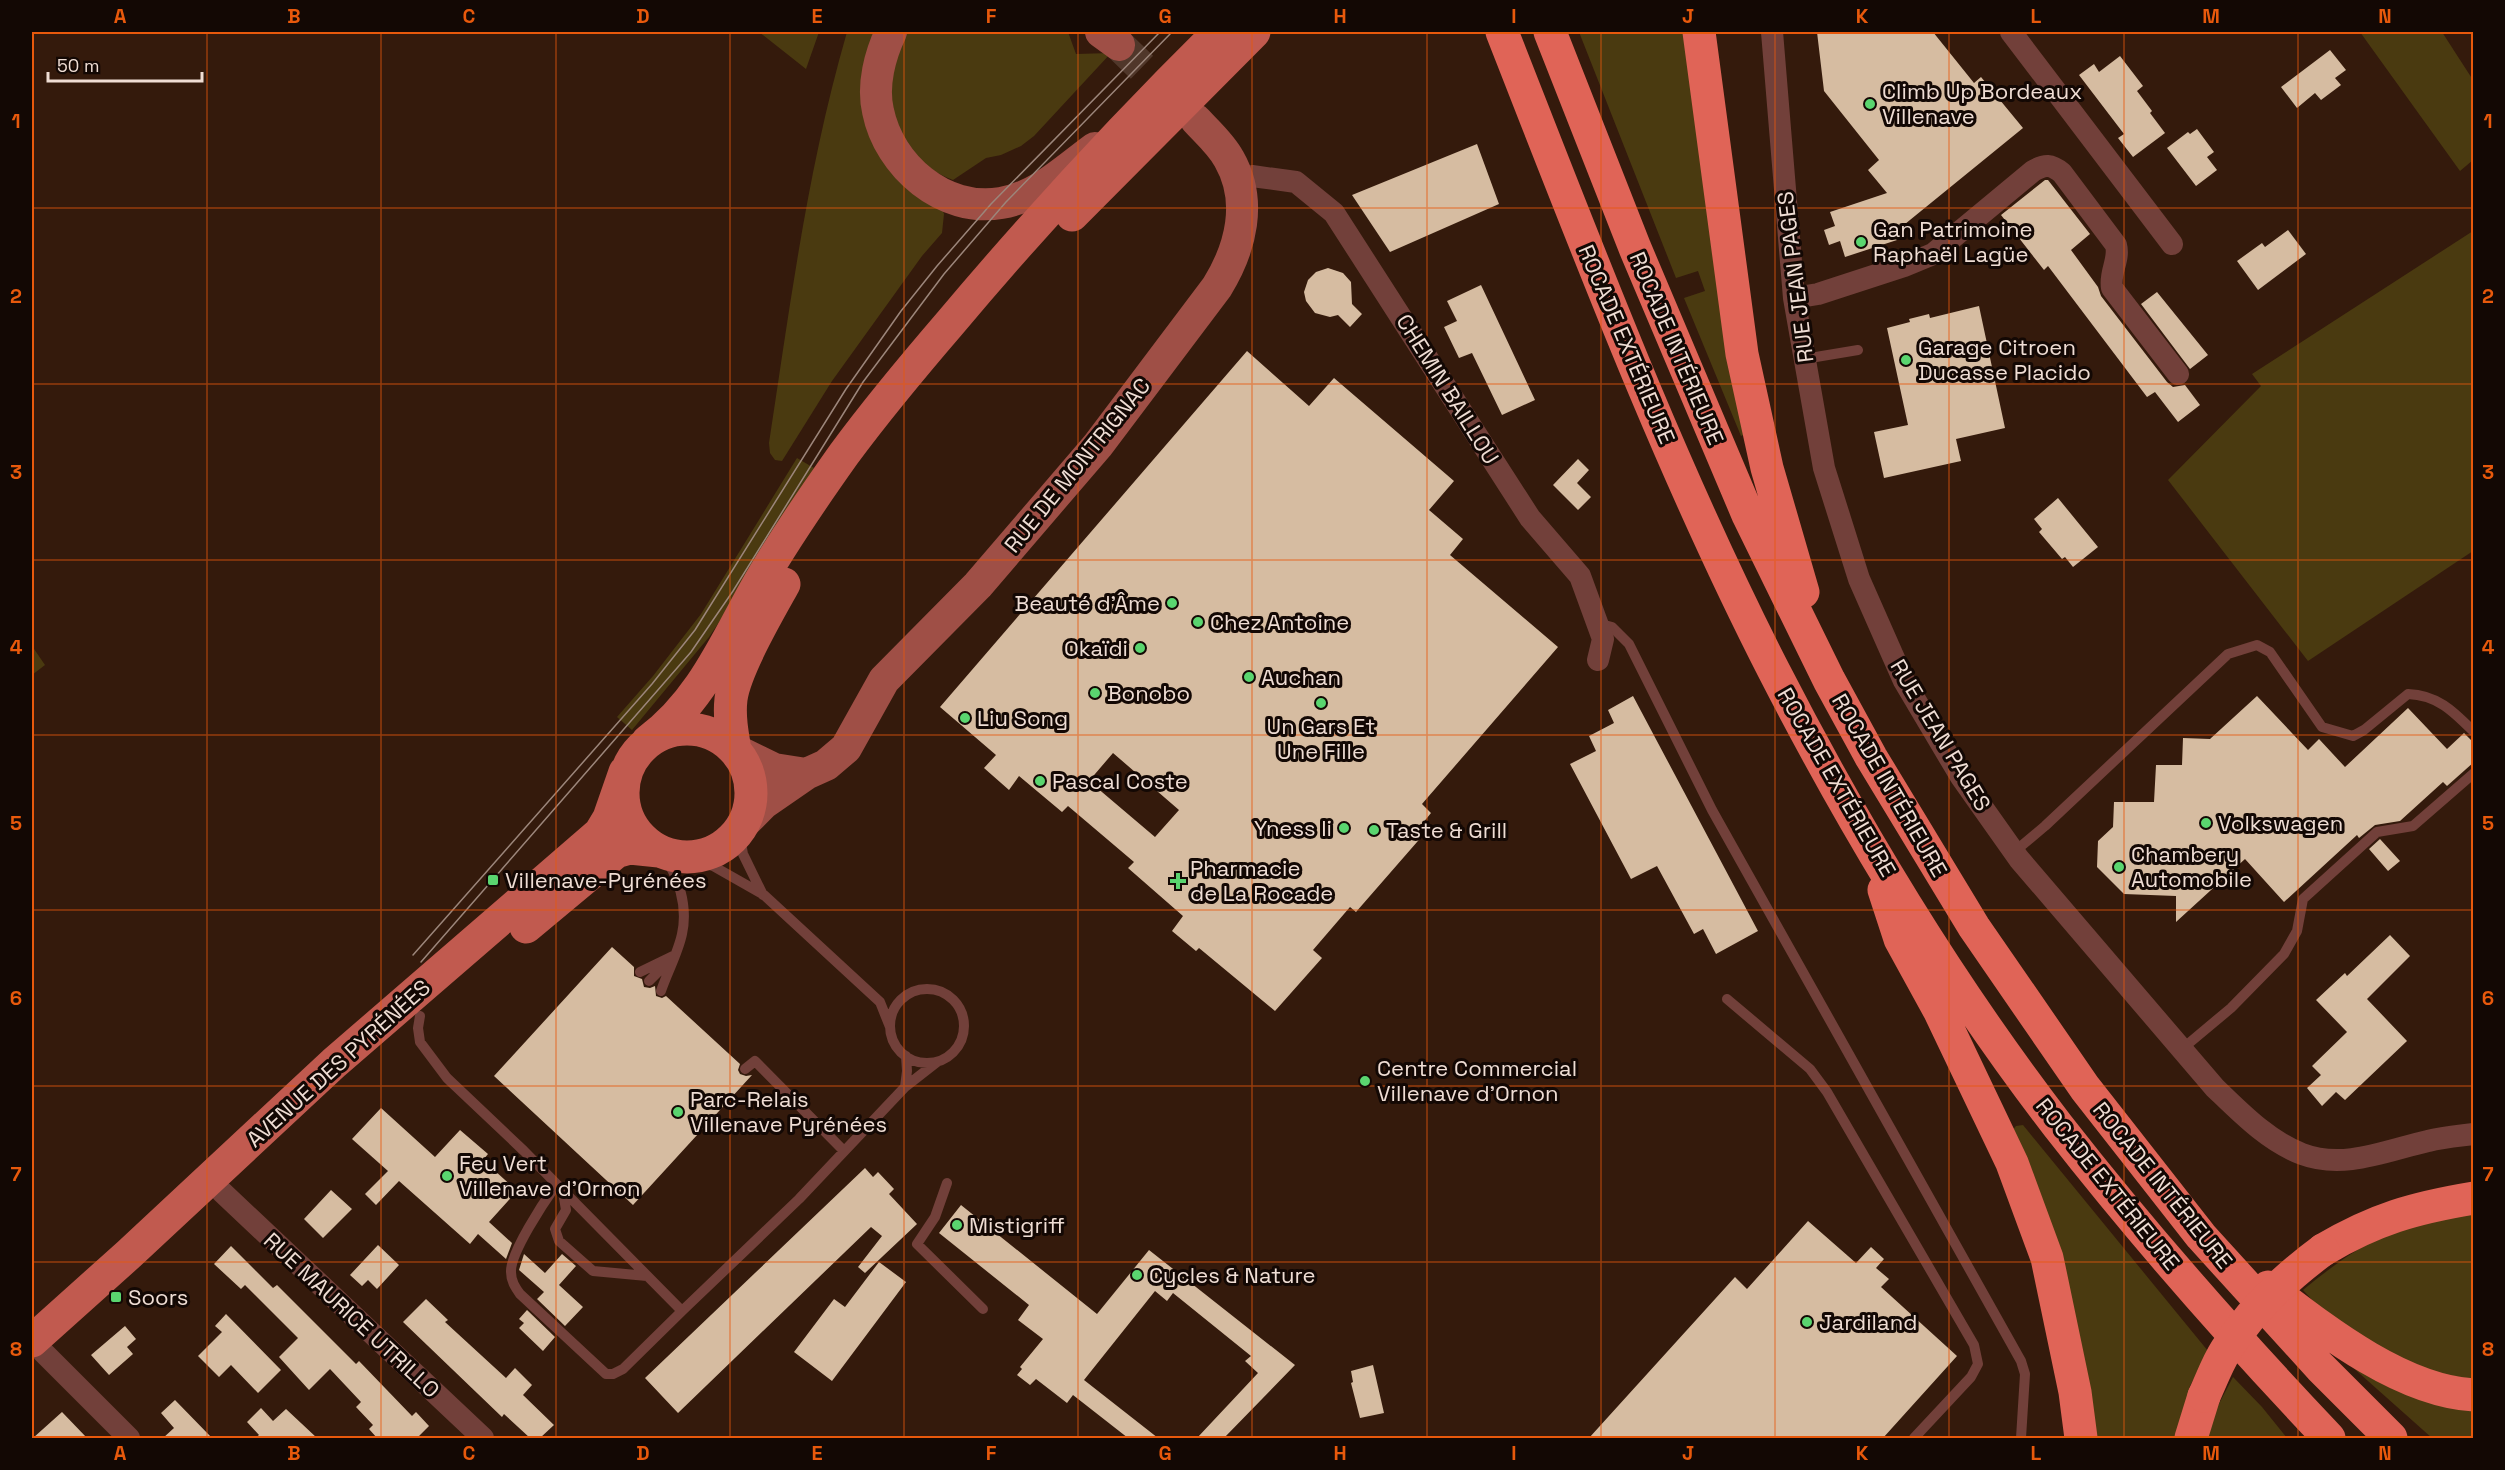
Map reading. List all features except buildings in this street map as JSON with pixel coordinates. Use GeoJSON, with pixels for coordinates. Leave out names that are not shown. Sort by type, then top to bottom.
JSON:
{"type":"FeatureCollection","features":[{"type":"Feature","properties":{"kind":"highway","name":"ROCADE EXTÉRIEURE"},"geometry":{"type":"LineString","coordinates":[[1502,32],[1592,261],[1690,494],[1773,670],[1867,840],[1961,989],[2055,1122],[2144,1232],[2266,1371],[2329,1438]]}},
{"type":"Feature","properties":{"kind":"highway","name":"ROCADE INTÉRIEURE"},"geometry":{"type":"LineString","coordinates":[[1551,32],[1635,248],[1748,515],[1829,680],[1871,758],[1974,927],[2085,1088],[2201,1236],[2320,1367],[2391,1438]]}},
{"type":"Feature","properties":{"kind":"highway"},"geometry":{"type":"LineString","coordinates":[[1699,32],[1742,354],[1767,468],[1829,680]]}},
{"type":"Feature","properties":{"kind":"highway"},"geometry":{"type":"LineString","coordinates":[[1867,840],[1900,939],[1939,1010],[2013,1163],[2047,1258],[2075,1392],[2081,1438]]}},
{"type":"Feature","properties":{"kind":"highway"},"geometry":{"type":"LineString","coordinates":[[2191,1438],[2204,1396],[2225,1351],[2253,1312],[2289,1275],[2353,1232],[2405,1211],[2474,1198]]}},
{"type":"Feature","properties":{"kind":"highway"},"geometry":{"type":"LineString","coordinates":[[2201,1236],[2325,1331],[2397,1373],[2457,1394],[2474,1395]]}},
{"type":"Feature","properties":{"kind":"main road"},"geometry":{"type":"LineString","coordinates":[[891,32],[881,55],[877,82],[877,110],[882,128],[899,159],[916,177],[938,192],[978,203],[998,204],[1018,200],[1045,186],[1120,130]]}},
{"type":"Feature","properties":{"kind":"main road"},"geometry":{"type":"LineString","coordinates":[[1101,32],[1119,45],[1112,32]]}},
{"type":"Feature","properties":{"kind":"main road"},"geometry":{"type":"LineString","coordinates":[[1219,32],[1120,130],[1005,258],[897,386],[846,452],[782,545],[690,702],[667,727],[634,755],[625,772],[622,791],[628,818],[643,841],[659,851],[692,858],[722,847],[741,828],[750,806],[751,786],[746,767],[735,750],[730,719],[733,689],[772,605],[801,556],[864,464],[990,310],[1081,205],[1254,32]]}},
{"type":"Feature","properties":{"kind":"main road","name":"RUE DE MONTRIGNAC"},"geometry":{"type":"LineString","coordinates":[[741,828],[764,803],[806,774],[826,765],[846,748],[884,680],[978,585],[1083,463],[1228,270],[1237,246],[1242,220],[1238,180],[1228,158],[1196,120]]}},
{"type":"Feature","properties":{"kind":"main road"},"geometry":{"type":"LineString","coordinates":[[648,741],[665,732],[703,730],[720,738],[758,763],[774,769],[806,774]]}},
{"type":"Feature","properties":{"kind":"main road","name":"AVENUE DES PYRÉNÉES"},"geometry":{"type":"LineString","coordinates":[[36,1352],[129,1254],[334,1063],[600,833],[609,818],[625,772]]}},
{"type":"Feature","properties":{"kind":"main road","name":"AVENUE DES PYRÉNÉES"},"geometry":{"type":"LineString","coordinates":[[36,1352],[222,1192],[367,1059],[610,856],[630,848],[659,851]]}},
{"type":"Feature","properties":{"kind":"street","name":"RUE JEAN PAGES"},"geometry":{"type":"LineString","coordinates":[[1772,32],[1794,298],[1824,468],[1859,579],[1904,681],[1961,777],[2014,852],[2215,1088],[2248,1120],[2279,1143],[2304,1155],[2334,1159],[2373,1156],[2429,1140],[2474,1134]]}},
{"type":"Feature","properties":{"kind":"street"},"geometry":{"type":"LineString","coordinates":[[2011,32],[2172,244]]}},
{"type":"Feature","properties":{"kind":"street"},"geometry":{"type":"LineString","coordinates":[[1794,298],[1840,287],[1911,264],[1933,254],[2033,171],[2050,165],[2062,173],[2116,245],[2117,258],[2111,279],[2112,288],[2178,375]]}},
{"type":"Feature","properties":{"kind":"street","name":"CHEMIN BAILLOU"},"geometry":{"type":"LineString","coordinates":[[1238,180],[1252,176],[1296,182],[1334,213],[1530,518],[1580,576],[1603,639],[1598,660]]}},
{"type":"Feature","properties":{"kind":"street","name":"RUE MAURICE UTRILLO"},"geometry":{"type":"LineString","coordinates":[[222,1192],[483,1438]]}},
{"type":"Feature","properties":{"kind":"street"},"geometry":{"type":"LineString","coordinates":[[36,1352],[129,1438]]}},
{"type":"Feature","properties":{"kind":"lane"},"geometry":{"type":"LineString","coordinates":[[1804,359],[1858,350]]}},
{"type":"Feature","properties":{"kind":"lane"},"geometry":{"type":"LineString","coordinates":[[1597,623],[1612,627],[1629,644],[1712,810],[2021,1361],[2025,1374],[2021,1438]]}},
{"type":"Feature","properties":{"kind":"lane"},"geometry":{"type":"LineString","coordinates":[[2014,852],[2045,826],[2228,654],[2242,648],[2257,645],[2270,652],[2322,727],[2334,732],[2353,736],[2364,730],[2408,694],[2426,695],[2453,712],[2474,732]]}},
{"type":"Feature","properties":{"kind":"lane"},"geometry":{"type":"LineString","coordinates":[[2182,1049],[2231,1008],[2284,954],[2297,931],[2303,899],[2377,832],[2413,826],[2474,773]]}},
{"type":"Feature","properties":{"kind":"lane"},"geometry":{"type":"LineString","coordinates":[[741,828],[743,854],[764,896]]}},
{"type":"Feature","properties":{"kind":"lane"},"geometry":{"type":"LineString","coordinates":[[659,851],[674,871],[682,900],[682,933],[660,991]]}},
{"type":"Feature","properties":{"kind":"lane"},"geometry":{"type":"LineString","coordinates":[[692,858],[723,871],[764,896],[880,1002],[892,1038],[906,1056],[926,1064],[937,1062],[947,1058],[961,1042],[964,1023],[962,1013],[957,1004],[939,991],[927,989],[915,991],[904,997],[880,1002]]}},
{"type":"Feature","properties":{"kind":"lane"},"geometry":{"type":"LineString","coordinates":[[640,972],[674,956]]}},
{"type":"Feature","properties":{"kind":"lane"},"geometry":{"type":"LineString","coordinates":[[650,981],[674,956]]}},
{"type":"Feature","properties":{"kind":"lane"},"geometry":{"type":"LineString","coordinates":[[890,1027],[891,1016],[904,997]]}},
{"type":"Feature","properties":{"kind":"lane"},"geometry":{"type":"LineString","coordinates":[[1727,999],[1810,1069],[1827,1092],[1974,1345],[1978,1364],[1971,1377],[1914,1438]]}},
{"type":"Feature","properties":{"kind":"lane"},"geometry":{"type":"LineString","coordinates":[[420,1016],[418,1037],[433,1062],[447,1078],[524,1151],[682,1311]]}},
{"type":"Feature","properties":{"kind":"lane"},"geometry":{"type":"LineString","coordinates":[[905,1087],[906,1056]]}},
{"type":"Feature","properties":{"kind":"lane"},"geometry":{"type":"LineString","coordinates":[[745,1069],[754,1061],[844,1151]]}},
{"type":"Feature","properties":{"kind":"lane"},"geometry":{"type":"LineString","coordinates":[[560,1188],[520,1244],[510,1270],[512,1282],[520,1294],[606,1374],[613,1374],[623,1369],[799,1199],[905,1087],[937,1062]]}},
{"type":"Feature","properties":{"kind":"lane"},"geometry":{"type":"LineString","coordinates":[[947,1183],[935,1216],[917,1244],[982,1309]]}},
{"type":"Feature","properties":{"kind":"lane"},"geometry":{"type":"LineString","coordinates":[[560,1188],[566,1210],[555,1229],[559,1241],[593,1271],[647,1276]]}},
{"type":"Feature","properties":{"kind":"lane"},"geometry":{"type":"LineString","coordinates":[[2075,1392],[2076,1438]]}},
{"type":"Feature","properties":{"kind":"shaded area"},"geometry":{"type":"Polygon","coordinates":[[[759,32],[819,32],[806,69],[759,32]]]}},
{"type":"Feature","properties":{"kind":"shaded area"},"geometry":{"type":"Polygon","coordinates":[[[847,32],[879,32],[865,78],[940,203],[944,214],[942,233],[922,256],[832,381],[782,461],[775,460],[770,453],[769,443],[801,236],[821,133],[847,32]]]}},
{"type":"Feature","properties":{"kind":"shaded area"},"geometry":{"type":"Polygon","coordinates":[[[905,32],[1068,32],[1076,54],[1111,53],[1034,136],[1021,146],[1001,155],[986,158],[953,180],[925,164],[903,139],[895,125],[888,93],[889,76],[905,32]]]}},
{"type":"Feature","properties":{"kind":"shaded area"},"geometry":{"type":"Polygon","coordinates":[[[1579,32],[1686,32],[1746,434],[1741,436],[1684,298],[1705,291],[1698,271],[1676,278],[1579,32]]]}},
{"type":"Feature","properties":{"kind":"shaded area"},"geometry":{"type":"Polygon","coordinates":[[[2360,32],[2442,32],[2473,80],[2473,160],[2460,171],[2360,32]]]}},
{"type":"Feature","properties":{"kind":"shaded area"},"geometry":{"type":"Polygon","coordinates":[[[2473,231],[2473,551],[2308,661],[2168,480],[2261,386],[2252,374],[2473,231]]]}},
{"type":"Feature","properties":{"kind":"shaded area"},"geometry":{"type":"Polygon","coordinates":[[[797,458],[814,468],[740,591],[709,637],[632,730],[617,717],[653,676],[701,614],[797,458]]]}},
{"type":"Feature","properties":{"kind":"shaded area"},"geometry":{"type":"Polygon","coordinates":[[[32,646],[45,665],[32,675],[32,646]]]}},
{"type":"Feature","properties":{"kind":"shaded area"},"geometry":{"type":"Polygon","coordinates":[[[2023,1125],[2208,1351],[2189,1388],[2190,1396],[2175,1438],[2090,1438],[2011,1132],[2016,1126],[2023,1125]]]}},
{"type":"Feature","properties":{"kind":"shaded area"},"geometry":{"type":"Polygon","coordinates":[[[2473,1213],[2473,1379],[2440,1374],[2391,1354],[2324,1313],[2303,1290],[2342,1260],[2398,1229],[2436,1219],[2473,1213]]]}},
{"type":"Feature","properties":{"kind":"shaded area"},"geometry":{"type":"Polygon","coordinates":[[[2350,1365],[2473,1407],[2473,1438],[2432,1438],[2350,1365]]]}},
{"type":"Feature","properties":{"kind":"shaded area"},"geometry":{"type":"Polygon","coordinates":[[[2233,1377],[2262,1407],[2287,1438],[2205,1438],[2211,1419],[2233,1377]]]}},
{"type":"Feature","properties":{"kind":"tunnel"},"geometry":{"type":"LineString","coordinates":[[1119,45],[1183,107]]}},
{"type":"Feature","properties":{"kind":"tram line"},"geometry":{"type":"LineString","coordinates":[[413,955],[652,684],[695,630],[846,389],[901,311],[937,266],[991,204],[1160,32]]}},
{"type":"Feature","properties":{"kind":"tram line"},"geometry":{"type":"LineString","coordinates":[[421,962],[691,652],[733,591],[863,382],[944,274],[1006,202],[1172,32]]}},
{"type":"Feature","properties":{"kind":"place","name":"Climb Up Bordeaux Villenave"},"geometry":{"type":"Point","coordinates":[1870,104]}},
{"type":"Feature","properties":{"kind":"place","name":"Gan Patrimoine Raphaël Lagüe"},"geometry":{"type":"Point","coordinates":[1861,242]}},
{"type":"Feature","properties":{"kind":"place","name":"Garage Citroen Ducasse Placido"},"geometry":{"type":"Point","coordinates":[1906,360]}},
{"type":"Feature","properties":{"kind":"place","name":"Beauté d’Âme"},"geometry":{"type":"Point","coordinates":[1172,603]}},
{"type":"Feature","properties":{"kind":"place","name":"Chez Antoine"},"geometry":{"type":"Point","coordinates":[1198,622]}},
{"type":"Feature","properties":{"kind":"place","name":"Okaïdi"},"geometry":{"type":"Point","coordinates":[1140,648]}},
{"type":"Feature","properties":{"kind":"place","name":"Auchan"},"geometry":{"type":"Point","coordinates":[1249,677]}},
{"type":"Feature","properties":{"kind":"place","name":"Bonobo"},"geometry":{"type":"Point","coordinates":[1095,693]}},
{"type":"Feature","properties":{"kind":"place","name":"Un Gars Et Une Fille"},"geometry":{"type":"Point","coordinates":[1321,703]}},
{"type":"Feature","properties":{"kind":"place","name":"Liu Song"},"geometry":{"type":"Point","coordinates":[965,718]}},
{"type":"Feature","properties":{"kind":"place","name":"Pascal Coste"},"geometry":{"type":"Point","coordinates":[1040,781]}},
{"type":"Feature","properties":{"kind":"place","name":"Volkswagen"},"geometry":{"type":"Point","coordinates":[2206,823]}},
{"type":"Feature","properties":{"kind":"place","name":"Yness Ii"},"geometry":{"type":"Point","coordinates":[1344,828]}},
{"type":"Feature","properties":{"kind":"place","name":"Taste & Grill"},"geometry":{"type":"Point","coordinates":[1374,830]}},
{"type":"Feature","properties":{"kind":"place","name":"Chambery Automobile"},"geometry":{"type":"Point","coordinates":[2119,867]}},
{"type":"Feature","properties":{"kind":"place","name":"Villenave-Pyrénées"},"geometry":{"type":"Point","coordinates":[493,880]}},
{"type":"Feature","properties":{"kind":"place","name":"Pharmacie de La Rocade"},"geometry":{"type":"Point","coordinates":[1178,881]}},
{"type":"Feature","properties":{"kind":"place","name":"Centre Commercial Villenave d'Ornon"},"geometry":{"type":"Point","coordinates":[1365,1081]}},
{"type":"Feature","properties":{"kind":"place","name":"Parc-Relais Villenave Pyrénées"},"geometry":{"type":"Point","coordinates":[678,1112]}},
{"type":"Feature","properties":{"kind":"place","name":"Feu Vert Villenave d'Ornon"},"geometry":{"type":"Point","coordinates":[447,1176]}},
{"type":"Feature","properties":{"kind":"place","name":"Mistigriff"},"geometry":{"type":"Point","coordinates":[957,1225]}},
{"type":"Feature","properties":{"kind":"place","name":"Cycles & Nature"},"geometry":{"type":"Point","coordinates":[1137,1275]}},
{"type":"Feature","properties":{"kind":"place","name":"Soors"},"geometry":{"type":"Point","coordinates":[116,1297]}},
{"type":"Feature","properties":{"kind":"place","name":"Jardiland"},"geometry":{"type":"Point","coordinates":[1807,1322]}}]}
